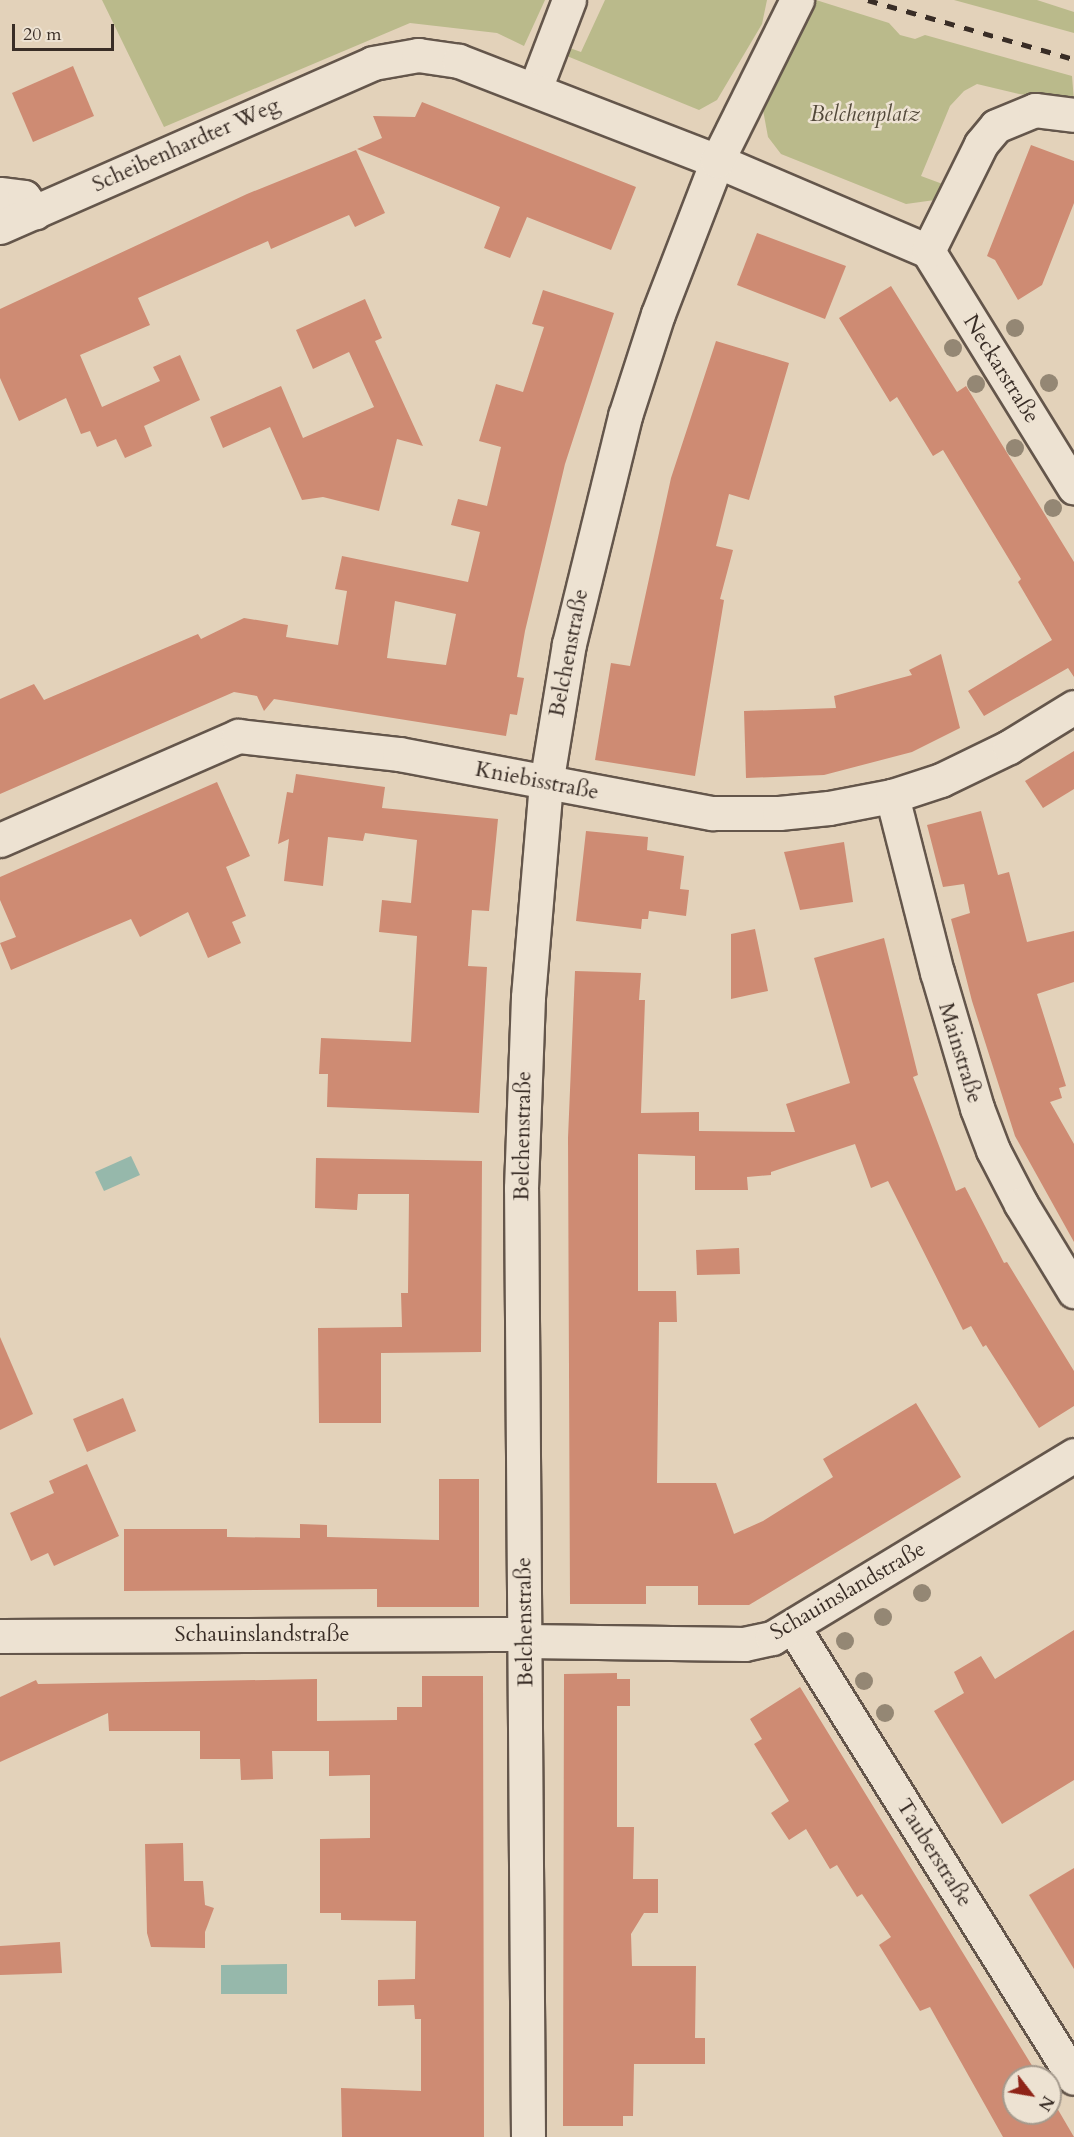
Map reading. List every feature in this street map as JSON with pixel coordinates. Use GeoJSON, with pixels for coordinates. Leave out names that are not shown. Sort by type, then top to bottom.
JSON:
{"type":"FeatureCollection","features":[{"type":"Feature","properties":{"kind":"street"},"geometry":{"type":"LineString","coordinates":[[569,0],[535,90],[717,161],[928,251],[981,144],[996,126],[1035,110],[1074,115]]}},
{"type":"Feature","properties":{"kind":"street","name":"Belchenstraße"},"geometry":{"type":"LineString","coordinates":[[528,2137],[521,1188],[528,986],[546,784],[569,644],[600,506],[658,314],[717,161],[797,0]]}},
{"type":"Feature","properties":{"kind":"street","name":"Scheibenhardter Weg"},"geometry":{"type":"LineString","coordinates":[[0,227],[373,63],[418,55],[459,61],[535,90]]}},
{"type":"Feature","properties":{"kind":"street"},"geometry":{"type":"LineString","coordinates":[[0,194],[24,197],[35,212]]}},
{"type":"Feature","properties":{"kind":"street","name":"Neckarstraße"},"geometry":{"type":"LineString","coordinates":[[928,251],[1074,487]]}},
{"type":"Feature","properties":{"kind":"street","name":"Kniebisstraße"},"geometry":{"type":"LineString","coordinates":[[0,840],[237,736],[399,754],[546,784],[712,813],[830,808],[892,796],[941,780],[1009,747],[1074,706]]}},
{"type":"Feature","properties":{"kind":"street","name":"Mainstraße"},"geometry":{"type":"LineString","coordinates":[[892,796],[976,1108],[993,1150],[1021,1204],[1074,1291]]}},
{"type":"Feature","properties":{"kind":"street","name":"Schauinslandstraße"},"geometry":{"type":"LineString","coordinates":[[0,1636],[525,1638],[744,1644],[772,1638],[793,1627],[1074,1455]]}},
{"type":"Feature","properties":{"kind":"street","name":"Tauberstraße"},"geometry":{"type":"LineString","coordinates":[[793,1627],[1074,2078]]}},
{"type":"Feature","properties":{"kind":"green space"},"geometry":{"type":"Polygon","coordinates":[[[102,0],[545,0],[524,46],[497,33],[410,23],[164,127],[102,0]]]}},
{"type":"Feature","properties":{"kind":"green space"},"geometry":{"type":"Polygon","coordinates":[[[605,0],[767,0],[762,24],[717,100],[699,110],[562,54],[564,46],[581,52],[605,0]]]}},
{"type":"Feature","properties":{"kind":"green space","name":"Belchenplatz"},"geometry":{"type":"Polygon","coordinates":[[[816,0],[889,23],[900,35],[915,39],[925,35],[1072,76],[1074,101],[1019,94],[977,84],[964,91],[950,106],[921,176],[948,186],[942,199],[906,204],[781,154],[768,137],[763,110],[816,0]]]}},
{"type":"Feature","properties":{"kind":"green space"},"geometry":{"type":"Polygon","coordinates":[[[954,0],[1037,0],[1074,12],[1074,33],[954,0]]]}},
{"type":"Feature","properties":{"kind":"shaded area"},"geometry":{"type":"Polygon","coordinates":[[[131,1156],[140,1175],[104,1191],[95,1172],[131,1156]]]}},
{"type":"Feature","properties":{"kind":"shaded area"},"geometry":{"type":"Polygon","coordinates":[[[287,1964],[287,1994],[221,1994],[221,1965],[287,1964]]]}},
{"type":"Feature","properties":{"kind":"building"},"geometry":{"type":"Polygon","coordinates":[[[73,66],[94,116],[33,142],[12,93],[73,66]]]}},
{"type":"Feature","properties":{"kind":"building"},"geometry":{"type":"Polygon","coordinates":[[[422,102],[636,187],[611,250],[527,217],[510,258],[484,248],[500,207],[357,149],[382,138],[373,116],[415,117],[422,102]]]}},
{"type":"Feature","properties":{"kind":"building"},"geometry":{"type":"Polygon","coordinates":[[[1031,145],[1074,161],[1074,203],[1042,285],[1018,300],[995,260],[987,256],[1031,145]]]}},
{"type":"Feature","properties":{"kind":"building"},"geometry":{"type":"Polygon","coordinates":[[[356,150],[385,213],[355,227],[349,215],[271,249],[268,241],[138,298],[150,325],[80,355],[102,407],[160,381],[153,367],[180,355],[200,400],[144,426],[152,446],[125,458],[116,439],[97,447],[90,431],[81,434],[66,398],[19,421],[0,378],[0,309],[247,194],[356,150]]]}},
{"type":"Feature","properties":{"kind":"building"},"geometry":{"type":"Polygon","coordinates":[[[757,233],[846,266],[825,319],[737,285],[757,233]]]}},
{"type":"Feature","properties":{"kind":"building"},"geometry":{"type":"Polygon","coordinates":[[[891,286],[957,392],[966,386],[1074,562],[1074,677],[1068,668],[984,716],[968,691],[1052,640],[1018,582],[1021,579],[943,450],[933,456],[897,397],[890,402],[839,318],[891,286]]]}},
{"type":"Feature","properties":{"kind":"building"},"geometry":{"type":"Polygon","coordinates":[[[543,290],[614,313],[565,464],[525,631],[517,677],[524,678],[517,715],[510,714],[506,736],[274,699],[264,711],[257,696],[234,692],[0,794],[0,699],[34,684],[44,700],[198,634],[201,639],[244,618],[288,625],[286,637],[338,645],[347,591],[335,589],[342,556],[468,582],[480,532],[451,525],[458,499],[487,506],[501,447],[479,441],[496,384],[523,392],[544,327],[532,324],[543,290]],[[395,601],[387,658],[446,665],[456,614],[395,601]]]}},
{"type":"Feature","properties":{"kind":"building"},"geometry":{"type":"Polygon","coordinates":[[[365,299],[382,338],[375,341],[423,446],[397,439],[379,511],[323,497],[302,500],[270,427],[223,448],[210,417],[281,386],[303,438],[374,407],[349,352],[313,369],[296,330],[365,299]]]}},
{"type":"Feature","properties":{"kind":"building"},"geometry":{"type":"Polygon","coordinates":[[[716,341],[789,363],[749,500],[729,494],[716,546],[733,550],[720,599],[724,600],[695,776],[595,760],[611,663],[630,666],[671,478],[716,341]]]}},
{"type":"Feature","properties":{"kind":"building"},"geometry":{"type":"Polygon","coordinates":[[[941,654],[960,728],[912,752],[824,775],[746,778],[744,711],[836,708],[834,696],[912,675],[909,670],[941,654]]]}},
{"type":"Feature","properties":{"kind":"building"},"geometry":{"type":"Polygon","coordinates":[[[1074,751],[1074,789],[1043,808],[1025,781],[1074,751]]]}},
{"type":"Feature","properties":{"kind":"building"},"geometry":{"type":"Polygon","coordinates":[[[296,774],[385,787],[382,808],[498,819],[489,911],[472,910],[468,966],[487,967],[479,1113],[327,1107],[328,1074],[319,1074],[321,1038],[411,1042],[417,936],[379,932],[382,900],[411,903],[417,840],[365,833],[363,841],[328,837],[323,886],[284,881],[289,839],[278,844],[287,792],[293,793],[296,774]]]}},
{"type":"Feature","properties":{"kind":"building"},"geometry":{"type":"Polygon","coordinates":[[[217,782],[250,856],[226,867],[246,916],[232,922],[241,943],[208,958],[188,912],[140,937],[131,919],[11,970],[0,943],[16,937],[0,900],[0,877],[217,782]]]}},
{"type":"Feature","properties":{"kind":"building"},"geometry":{"type":"Polygon","coordinates":[[[981,811],[998,875],[1009,872],[1027,942],[1074,931],[1074,982],[1037,994],[1066,1086],[1059,1088],[1062,1098],[1050,1102],[1074,1144],[1074,1242],[1015,1136],[972,1001],[951,919],[970,913],[964,884],[943,887],[927,825],[981,811]]]}},
{"type":"Feature","properties":{"kind":"building"},"geometry":{"type":"Polygon","coordinates":[[[586,831],[648,837],[647,850],[684,856],[680,889],[689,890],[686,916],[649,911],[648,919],[642,919],[641,929],[576,921],[586,831]]]}},
{"type":"Feature","properties":{"kind":"building"},"geometry":{"type":"Polygon","coordinates":[[[844,842],[853,902],[800,910],[784,852],[844,842]]]}},
{"type":"Feature","properties":{"kind":"building"},"geometry":{"type":"Polygon","coordinates":[[[755,929],[768,991],[731,999],[731,934],[755,929]]]}},
{"type":"Feature","properties":{"kind":"building"},"geometry":{"type":"Polygon","coordinates":[[[884,938],[918,1075],[913,1077],[956,1191],[965,1187],[1004,1263],[1007,1262],[1074,1371],[1074,1406],[1039,1428],[986,1345],[983,1347],[971,1326],[963,1330],[888,1181],[871,1188],[855,1144],[771,1172],[771,1175],[747,1177],[748,1190],[695,1190],[695,1156],[638,1154],[638,1291],[676,1291],[677,1322],[659,1322],[657,1483],[716,1483],[734,1534],[763,1521],[833,1477],[823,1459],[916,1403],[961,1477],[749,1605],[698,1605],[698,1586],[646,1586],[646,1604],[570,1604],[568,1138],[575,971],[641,973],[639,1000],[645,1000],[641,1113],[699,1112],[699,1131],[795,1132],[786,1104],[850,1083],[814,958],[884,938]]]}},
{"type":"Feature","properties":{"kind":"building"},"geometry":{"type":"Polygon","coordinates":[[[316,1158],[482,1161],[481,1352],[381,1353],[381,1423],[319,1423],[318,1328],[402,1327],[401,1293],[408,1293],[409,1194],[358,1194],[357,1210],[315,1208],[316,1158]]]}},
{"type":"Feature","properties":{"kind":"building"},"geometry":{"type":"Polygon","coordinates":[[[739,1248],[740,1274],[697,1275],[696,1250],[739,1248]]]}},
{"type":"Feature","properties":{"kind":"building"},"geometry":{"type":"Polygon","coordinates":[[[0,1337],[33,1414],[0,1430],[0,1337]]]}},
{"type":"Feature","properties":{"kind":"building"},"geometry":{"type":"Polygon","coordinates":[[[123,1398],[136,1431],[87,1452],[73,1419],[123,1398]]]}},
{"type":"Feature","properties":{"kind":"building"},"geometry":{"type":"Polygon","coordinates":[[[87,1464],[119,1536],[54,1566],[48,1553],[31,1561],[10,1513],[54,1493],[49,1481],[87,1464]]]}},
{"type":"Feature","properties":{"kind":"building"},"geometry":{"type":"Polygon","coordinates":[[[439,1479],[479,1479],[479,1607],[377,1607],[377,1589],[124,1591],[124,1529],[227,1529],[227,1537],[300,1538],[300,1524],[327,1525],[327,1537],[439,1540],[439,1479]]]}},
{"type":"Feature","properties":{"kind":"building"},"geometry":{"type":"Polygon","coordinates":[[[1074,1630],[1074,1780],[1002,1824],[934,1711],[964,1693],[954,1672],[981,1656],[995,1679],[1074,1630]]]}},
{"type":"Feature","properties":{"kind":"building"},"geometry":{"type":"Polygon","coordinates":[[[617,1673],[617,1679],[630,1679],[630,1706],[617,1706],[617,1827],[634,1827],[633,1879],[658,1879],[658,1913],[644,1913],[631,1934],[632,1966],[696,1966],[695,2038],[705,2038],[705,2064],[634,2064],[633,2116],[623,2116],[623,2126],[563,2126],[564,1674],[617,1673]]]}},
{"type":"Feature","properties":{"kind":"building"},"geometry":{"type":"Polygon","coordinates":[[[422,1676],[483,1676],[484,2137],[342,2137],[341,2088],[421,2091],[421,2019],[415,2019],[414,2005],[378,2006],[378,1980],[415,1979],[416,1921],[341,1920],[341,1913],[320,1913],[320,1839],[370,1838],[370,1775],[329,1776],[329,1751],[272,1751],[273,1779],[241,1780],[240,1759],[200,1759],[200,1731],[109,1731],[108,1713],[0,1762],[0,1697],[36,1680],[38,1684],[317,1679],[317,1721],[397,1720],[397,1707],[422,1707],[422,1676]]]}},
{"type":"Feature","properties":{"kind":"building"},"geometry":{"type":"Polygon","coordinates":[[[800,1687],[1032,2065],[1002,2065],[1002,2125],[1062,2125],[1062,2116],[1074,2137],[1003,2137],[930,2007],[920,2011],[879,1945],[891,1937],[862,1894],[857,1897],[837,1865],[830,1869],[806,1829],[789,1840],[771,1813],[789,1801],[754,1744],[762,1739],[750,1719],[800,1687]]]}},
{"type":"Feature","properties":{"kind":"building"},"geometry":{"type":"Polygon","coordinates":[[[183,1843],[184,1881],[203,1881],[205,1905],[214,1908],[205,1932],[205,1948],[151,1947],[147,1933],[145,1844],[183,1843]]]}},
{"type":"Feature","properties":{"kind":"building"},"geometry":{"type":"Polygon","coordinates":[[[1074,1868],[1074,1969],[1029,1895],[1074,1868]]]}},
{"type":"Feature","properties":{"kind":"building"},"geometry":{"type":"Polygon","coordinates":[[[60,1942],[62,1973],[0,1975],[0,1946],[60,1942]]]}},
{"type":"Feature","properties":{"kind":"railway"},"geometry":{"type":"LineString","coordinates":[[868,0],[1074,59]]}}]}
